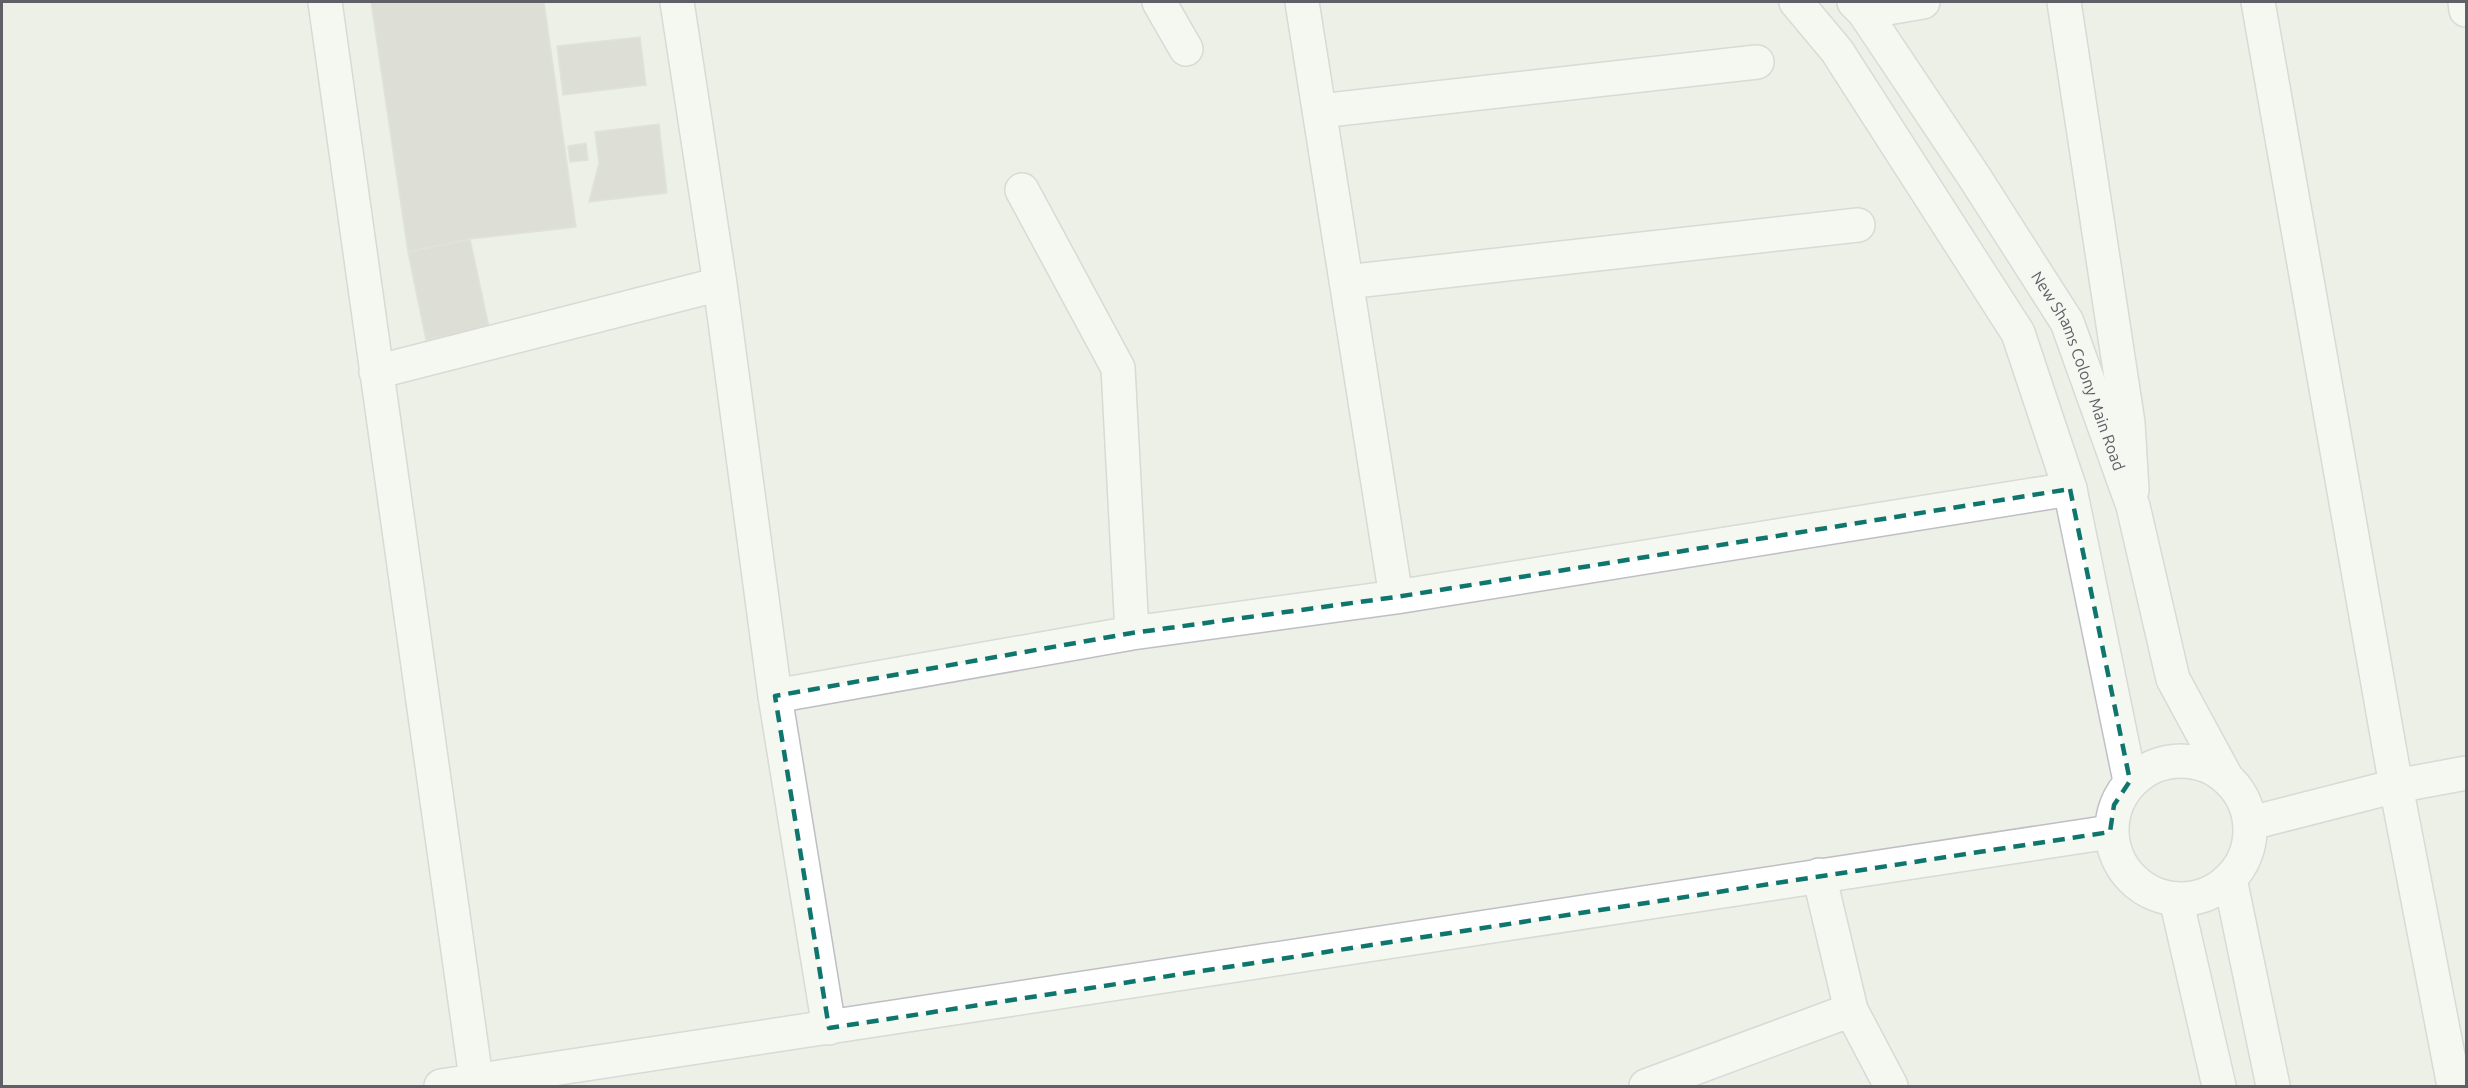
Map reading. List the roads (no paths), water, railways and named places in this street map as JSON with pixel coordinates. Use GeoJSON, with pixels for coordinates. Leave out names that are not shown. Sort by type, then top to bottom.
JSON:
{"type":"FeatureCollection","features":[{"type":"Feature","properties":{"kind":"street"},"geometry":{"type":"LineString","coordinates":[[325,2],[476,1084]]}},
{"type":"Feature","properties":{"kind":"street"},"geometry":{"type":"LineString","coordinates":[[677,2],[720,284],[775,696],[829,1028]]}},
{"type":"Feature","properties":{"kind":"street"},"geometry":{"type":"LineString","coordinates":[[1159,2],[1186,49]]}},
{"type":"Feature","properties":{"kind":"street"},"geometry":{"type":"LineString","coordinates":[[1302,2],[1396,597]]}},
{"type":"Feature","properties":{"kind":"street"},"geometry":{"type":"LineString","coordinates":[[1796,2],[1837,51],[2018,333],[2070,489],[2130,781]]}},
{"type":"Feature","properties":{"kind":"street"},"geometry":{"type":"LineString","coordinates":[[1859,7],[1923,2]]}},
{"type":"Feature","properties":{"kind":"street"},"geometry":{"type":"LineString","coordinates":[[2064,2],[2128,423],[2133,506]]}},
{"type":"Feature","properties":{"kind":"street"},"geometry":{"type":"LineString","coordinates":[[2258,2],[2396,786],[2454,1086]]}},
{"type":"Feature","properties":{"kind":"street"},"geometry":{"type":"LineString","coordinates":[[2465,2],[2466,10]]}},
{"type":"Feature","properties":{"kind":"street","name":"New Shams Colony Main Road"},"geometry":{"type":"LineString","coordinates":[[1859,7],[1976,177],[2067,322],[2133,506],[2173,679],[2225,775]]}},
{"type":"Feature","properties":{"kind":"street"},"geometry":{"type":"LineString","coordinates":[[1320,111],[1757,62]]}},
{"type":"Feature","properties":{"kind":"street"},"geometry":{"type":"LineString","coordinates":[[1022,190],[1118,368],[1132,633]]}},
{"type":"Feature","properties":{"kind":"street"},"geometry":{"type":"LineString","coordinates":[[1346,282],[1858,225]]}},
{"type":"Feature","properties":{"kind":"street"},"geometry":{"type":"LineString","coordinates":[[376,372],[720,284]]}},
{"type":"Feature","properties":{"kind":"street"},"geometry":{"type":"LineString","coordinates":[[775,696],[1132,633],[1396,597],[2070,489]]}},
{"type":"Feature","properties":{"kind":"street"},"geometry":{"type":"LineString","coordinates":[[2193,761],[2225,775],[2243,796],[2251,824],[2247,854],[2230,879],[2205,895],[2176,899],[2151,893],[2130,878],[2116,857],[2110,832],[2114,805],[2130,781],[2159,763],[2193,761]]}},
{"type":"Feature","properties":{"kind":"street"},"geometry":{"type":"LineString","coordinates":[[2251,824],[2396,786],[2466,773]]}},
{"type":"Feature","properties":{"kind":"street"},"geometry":{"type":"LineString","coordinates":[[441,1086],[476,1084],[1819,875],[2110,832]]}},
{"type":"Feature","properties":{"kind":"street"},"geometry":{"type":"LineString","coordinates":[[1819,875],[1851,1010],[1891,1086]]}},
{"type":"Feature","properties":{"kind":"street"},"geometry":{"type":"LineString","coordinates":[[2230,879],[2272,1086]]}},
{"type":"Feature","properties":{"kind":"street"},"geometry":{"type":"LineString","coordinates":[[2176,899],[2219,1086]]}},
{"type":"Feature","properties":{"kind":"street"},"geometry":{"type":"LineString","coordinates":[[1646,1086],[1851,1010]]}}]}
